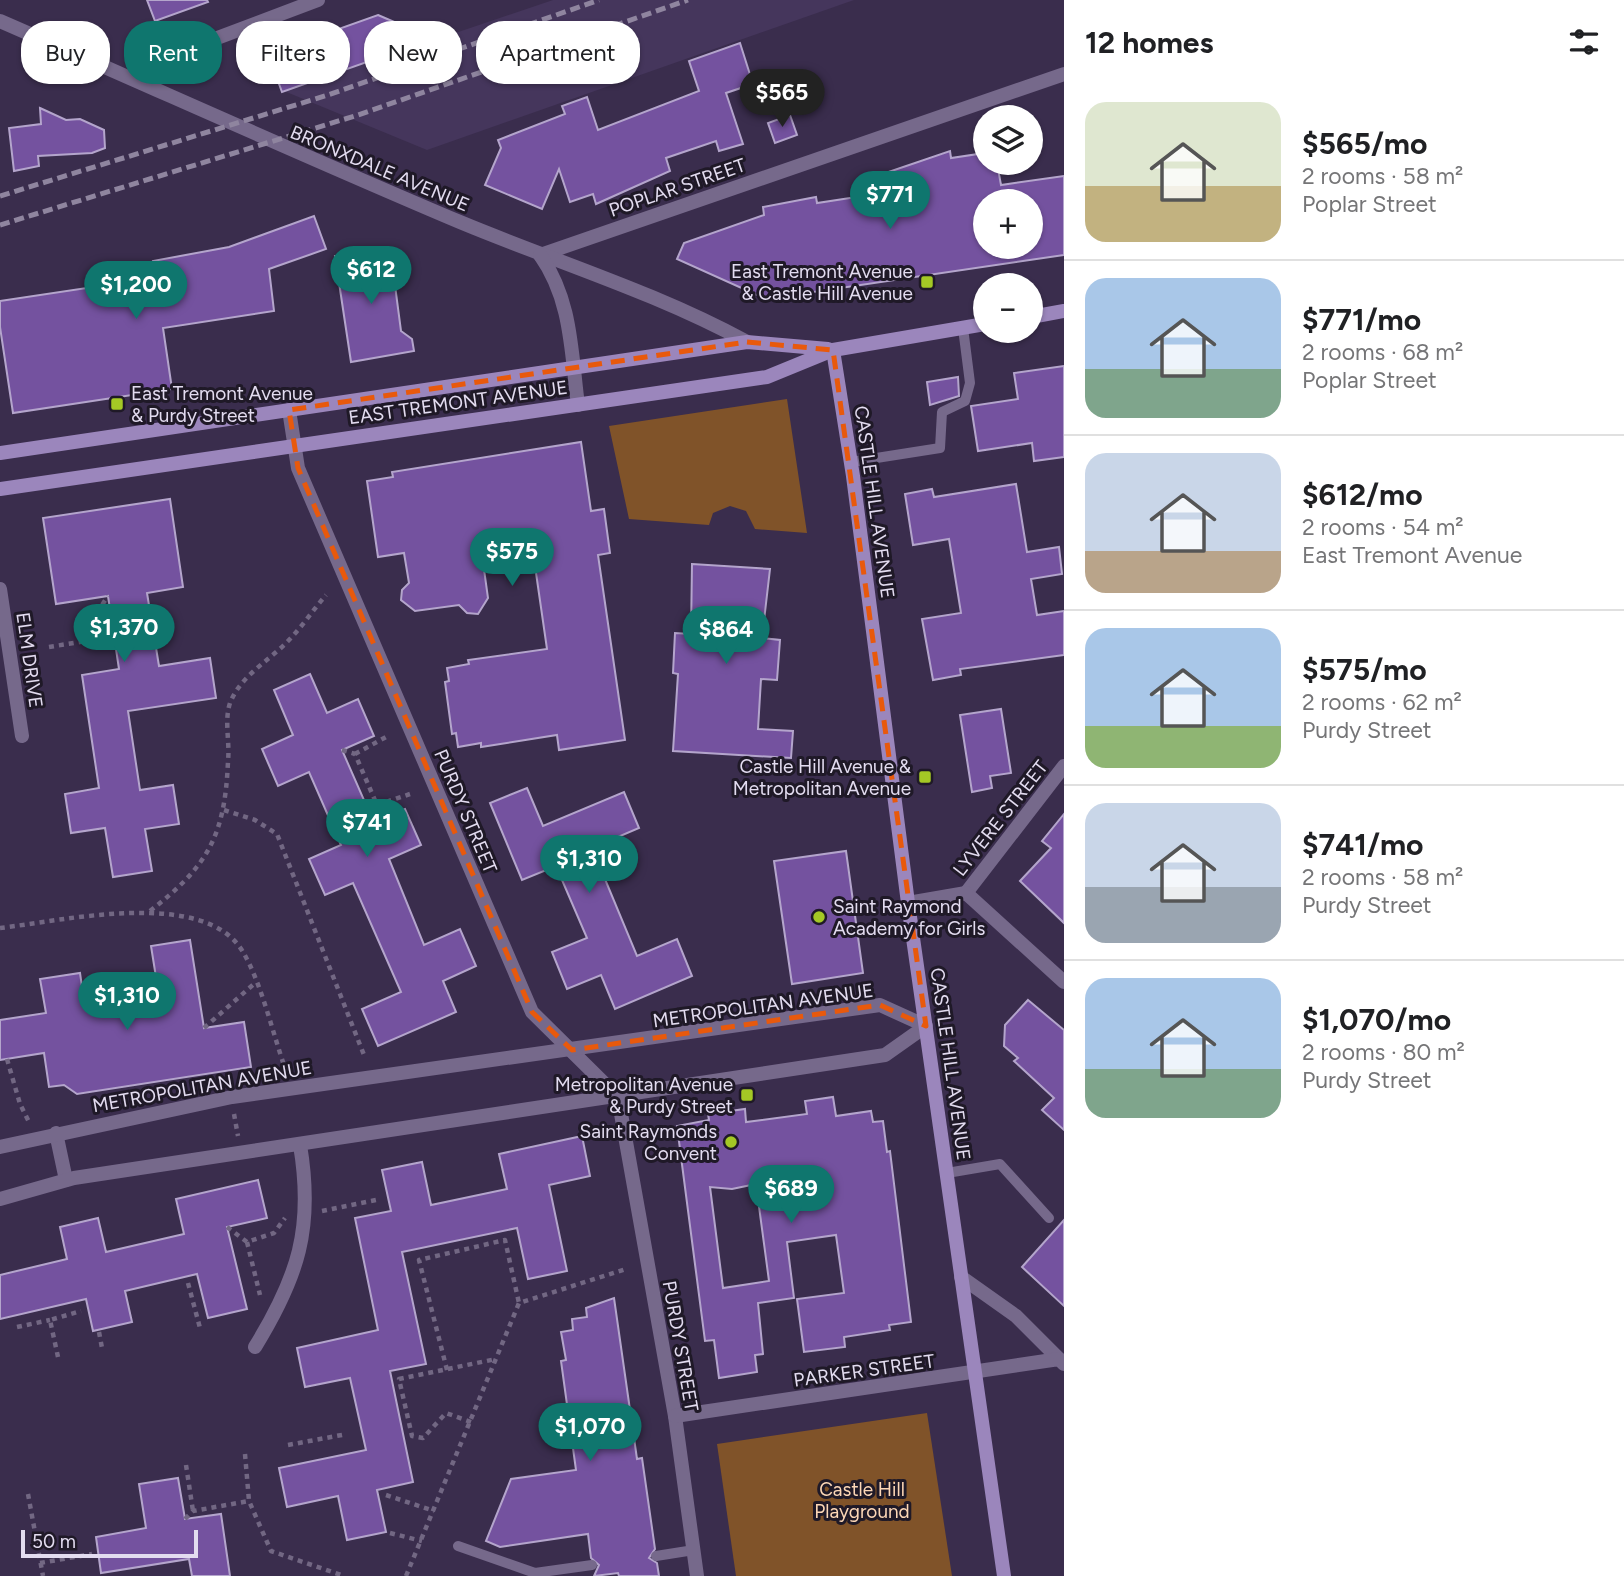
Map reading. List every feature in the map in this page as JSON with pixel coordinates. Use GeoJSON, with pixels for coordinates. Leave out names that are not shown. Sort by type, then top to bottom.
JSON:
{"type":"FeatureCollection","features":[{"type":"Feature","properties":{"kind":"main road"},"geometry":{"type":"LineString","coordinates":[[1043,315],[1064,311]]}},
{"type":"Feature","properties":{"kind":"main road","name":"EAST TREMONT AVENUE"},"geometry":{"type":"LineString","coordinates":[[0,489],[767,377],[833,349],[973,326]]}},
{"type":"Feature","properties":{"kind":"main road","name":"EAST TREMONT AVENUE"},"geometry":{"type":"LineString","coordinates":[[0,453],[747,342],[833,349]]}},
{"type":"Feature","properties":{"kind":"main road","name":"CASTLE HILL AVENUE"},"geometry":{"type":"LineString","coordinates":[[833,349],[851,462],[908,903],[1004,1576]]}},
{"type":"Feature","properties":{"kind":"street"},"geometry":{"type":"LineString","coordinates":[[222,36],[318,0]]}},
{"type":"Feature","properties":{"kind":"street","name":"BRONXDALE AVENUE"},"geometry":{"type":"LineString","coordinates":[[0,21],[124,75]]}},
{"type":"Feature","properties":{"kind":"street","name":"POPLAR STREET"},"geometry":{"type":"LineString","coordinates":[[540,255],[1064,74]]}},
{"type":"Feature","properties":{"kind":"street","name":"BRONXDALE AVENUE"},"geometry":{"type":"LineString","coordinates":[[145,84],[277,146],[540,255],[605,276],[701,317],[747,342]]}},
{"type":"Feature","properties":{"kind":"street"},"geometry":{"type":"LineString","coordinates":[[540,255],[555,276],[564,298],[578,405]]}},
{"type":"Feature","properties":{"kind":"street","name":"PURDY STREET"},"geometry":{"type":"LineString","coordinates":[[289,410],[298,468],[532,1012],[618,1097],[674,1416],[697,1576]]}},
{"type":"Feature","properties":{"kind":"street","name":"ELM DRIVE"},"geometry":{"type":"LineString","coordinates":[[0,589],[22,736]]}},
{"type":"Feature","properties":{"kind":"street","name":"LYVERE STREET"},"geometry":{"type":"LineString","coordinates":[[966,893],[1064,766]]}},
{"type":"Feature","properties":{"kind":"street"},"geometry":{"type":"LineString","coordinates":[[908,903],[966,893],[1064,982]]}},
{"type":"Feature","properties":{"kind":"street","name":"METROPOLITAN AVENUE"},"geometry":{"type":"LineString","coordinates":[[0,1147],[232,1097],[880,1005],[926,1026]]}},
{"type":"Feature","properties":{"kind":"street"},"geometry":{"type":"LineString","coordinates":[[0,1199],[66,1180],[885,1055],[926,1026]]}},
{"type":"Feature","properties":{"kind":"street"},"geometry":{"type":"LineString","coordinates":[[56,1133],[66,1180]]}},
{"type":"Feature","properties":{"kind":"street"},"geometry":{"type":"LineString","coordinates":[[255,1347],[293,1278],[305,1226],[306,1175],[300,1145]]}},
{"type":"Feature","properties":{"kind":"street","name":"PARKER STREET"},"geometry":{"type":"LineString","coordinates":[[961,1277],[1016,1316],[1061,1362]]}},
{"type":"Feature","properties":{"kind":"street","name":"PARKER STREET"},"geometry":{"type":"LineString","coordinates":[[674,1416],[1061,1362]]}},
{"type":"Feature","properties":{"kind":"lane"},"geometry":{"type":"LineString","coordinates":[[851,462],[940,448],[942,412],[965,401],[970,383],[963,328]]}},
{"type":"Feature","properties":{"kind":"lane"},"geometry":{"type":"LineString","coordinates":[[947,1173],[1000,1164],[1049,1218]]}},
{"type":"Feature","properties":{"kind":"lane"},"geometry":{"type":"LineString","coordinates":[[458,1546],[536,1573],[592,1565]]}},
{"type":"Feature","properties":{"kind":"lane"},"geometry":{"type":"LineString","coordinates":[[656,1556],[694,1550]]}},
{"type":"Feature","properties":{"kind":"path"},"geometry":{"type":"LineString","coordinates":[[150,911],[198,868],[215,838],[224,810],[229,760],[227,718],[237,689],[288,641],[326,595]]}},
{"type":"Feature","properties":{"kind":"path"},"geometry":{"type":"LineString","coordinates":[[49,648],[104,638],[100,608],[108,596]]}},
{"type":"Feature","properties":{"kind":"path"},"geometry":{"type":"LineString","coordinates":[[342,750],[355,754],[386,737]]}},
{"type":"Feature","properties":{"kind":"path"},"geometry":{"type":"LineString","coordinates":[[355,754],[377,805],[374,823]]}},
{"type":"Feature","properties":{"kind":"path"},"geometry":{"type":"LineString","coordinates":[[377,805],[410,794]]}},
{"type":"Feature","properties":{"kind":"path"},"geometry":{"type":"LineString","coordinates":[[224,810],[255,820],[277,834],[365,1055]]}},
{"type":"Feature","properties":{"kind":"path"},"geometry":{"type":"LineString","coordinates":[[0,928],[150,911],[195,919],[220,930],[243,951],[285,1068]]}},
{"type":"Feature","properties":{"kind":"path"},"geometry":{"type":"LineString","coordinates":[[204,1028],[255,983]]}},
{"type":"Feature","properties":{"kind":"path"},"geometry":{"type":"LineString","coordinates":[[7,1059],[20,1104],[29,1122]]}},
{"type":"Feature","properties":{"kind":"path"},"geometry":{"type":"LineString","coordinates":[[234,1113],[238,1136]]}},
{"type":"Feature","properties":{"kind":"path"},"geometry":{"type":"LineString","coordinates":[[321,1211],[376,1200]]}},
{"type":"Feature","properties":{"kind":"path"},"geometry":{"type":"LineString","coordinates":[[247,1242],[274,1233],[285,1218]]}},
{"type":"Feature","properties":{"kind":"path"},"geometry":{"type":"LineString","coordinates":[[228,1227],[247,1242],[260,1295]]}},
{"type":"Feature","properties":{"kind":"path"},"geometry":{"type":"LineString","coordinates":[[407,1576],[519,1303],[505,1240],[419,1260],[447,1370]]}},
{"type":"Feature","properties":{"kind":"path"},"geometry":{"type":"LineString","coordinates":[[519,1303],[626,1269]]}},
{"type":"Feature","properties":{"kind":"path"},"geometry":{"type":"LineString","coordinates":[[188,1283],[200,1328]]}},
{"type":"Feature","properties":{"kind":"path"},"geometry":{"type":"LineString","coordinates":[[17,1327],[81,1311]]}},
{"type":"Feature","properties":{"kind":"path"},"geometry":{"type":"LineString","coordinates":[[50,1320],[58,1357]]}},
{"type":"Feature","properties":{"kind":"path"},"geometry":{"type":"LineString","coordinates":[[99,1332],[102,1349]]}},
{"type":"Feature","properties":{"kind":"path"},"geometry":{"type":"LineString","coordinates":[[471,1422],[446,1413],[423,1438],[412,1437],[399,1379],[497,1358]]}},
{"type":"Feature","properties":{"kind":"path"},"geometry":{"type":"LineString","coordinates":[[288,1445],[347,1434]]}},
{"type":"Feature","properties":{"kind":"path"},"geometry":{"type":"LineString","coordinates":[[245,1454],[249,1501],[271,1551],[344,1576]]}},
{"type":"Feature","properties":{"kind":"path"},"geometry":{"type":"LineString","coordinates":[[186,1465],[193,1511]]}},
{"type":"Feature","properties":{"kind":"path"},"geometry":{"type":"LineString","coordinates":[[28,1494],[43,1576]]}},
{"type":"Feature","properties":{"kind":"path"},"geometry":{"type":"LineString","coordinates":[[386,1495],[434,1511]]}},
{"type":"Feature","properties":{"kind":"path"},"geometry":{"type":"LineString","coordinates":[[185,1519],[193,1511],[249,1501]]}},
{"type":"Feature","properties":{"kind":"path"},"geometry":{"type":"LineString","coordinates":[[390,1533],[422,1541]]}},
{"type":"Feature","properties":{"kind":"path"},"geometry":{"type":"LineString","coordinates":[[40,1563],[92,1554]]}},
{"type":"Feature","properties":{"kind":"highlighted area"},"geometry":{"type":"Polygon","coordinates":[[[747,342],[833,350],[926,1026],[880,1005],[572,1050],[545,1025],[532,1012],[298,468],[289,410],[747,342]]]}},
{"type":"Feature","properties":{"kind":"shaded area"},"geometry":{"type":"Polygon","coordinates":[[[553,0],[854,0],[640,75],[640,21],[491,21],[553,0]]]}},
{"type":"Feature","properties":{"kind":"shaded area"},"geometry":{"type":"Polygon","coordinates":[[[476,26],[476,84],[615,84],[427,150],[284,91],[305,84],[350,84],[350,69],[364,64],[364,84],[462,84],[462,31],[476,26]]]}},
{"type":"Feature","properties":{"kind":"green space"},"geometry":{"type":"Polygon","coordinates":[[[787,399],[807,533],[755,529],[746,511],[730,506],[713,513],[709,525],[629,519],[609,426],[787,399]]]}},
{"type":"Feature","properties":{"kind":"green space","name":"Castle Hill Playground"},"geometry":{"type":"Polygon","coordinates":[[[927,1413],[952,1576],[736,1576],[717,1444],[927,1413]]]}},
{"type":"Feature","properties":{"kind":"building"},"geometry":{"type":"Polygon","coordinates":[[[147,0],[208,2],[155,21],[147,0]]]}},
{"type":"Feature","properties":{"kind":"building"},"geometry":{"type":"Polygon","coordinates":[[[378,15],[392,21],[364,21],[364,63],[350,68],[350,25],[378,15]]]}},
{"type":"Feature","properties":{"kind":"building"},"geometry":{"type":"Polygon","coordinates":[[[740,43],[753,84],[726,93],[743,144],[719,151],[716,141],[666,158],[670,171],[596,204],[593,194],[570,202],[559,169],[542,209],[485,185],[501,148],[498,140],[565,114],[562,106],[587,97],[598,130],[699,91],[689,61],[740,43]]]}},
{"type":"Feature","properties":{"kind":"building"},"geometry":{"type":"Polygon","coordinates":[[[279,84],[305,84],[282,92],[279,84]]]}},
{"type":"Feature","properties":{"kind":"building"},"geometry":{"type":"Polygon","coordinates":[[[40,108],[66,120],[80,119],[104,130],[105,148],[92,153],[38,156],[39,166],[14,171],[9,128],[41,124],[40,108]]]}},
{"type":"Feature","properties":{"kind":"building"},"geometry":{"type":"Polygon","coordinates":[[[790,115],[797,135],[775,143],[768,123],[790,115]]]}},
{"type":"Feature","properties":{"kind":"building"},"geometry":{"type":"Polygon","coordinates":[[[950,151],[951,158],[973,155],[973,175],[999,175],[1001,185],[1064,176],[1064,255],[1043,258],[1043,189],[973,189],[973,259],[1037,259],[766,299],[677,259],[684,243],[764,215],[763,207],[816,197],[817,203],[870,195],[868,179],[950,151]]]}},
{"type":"Feature","properties":{"kind":"building"},"geometry":{"type":"Polygon","coordinates":[[[314,216],[326,249],[269,269],[274,311],[163,328],[172,389],[13,413],[0,327],[0,301],[127,282],[126,277],[155,273],[153,261],[229,247],[314,216]]]}},
{"type":"Feature","properties":{"kind":"building"},"geometry":{"type":"Polygon","coordinates":[[[380,250],[391,255],[401,331],[412,339],[414,351],[351,362],[335,256],[380,250]]]}},
{"type":"Feature","properties":{"kind":"building"},"geometry":{"type":"Polygon","coordinates":[[[1064,366],[1064,457],[1034,461],[1032,443],[978,451],[971,406],[1018,399],[1014,373],[1064,366]]]}},
{"type":"Feature","properties":{"kind":"building"},"geometry":{"type":"Polygon","coordinates":[[[958,377],[959,396],[930,405],[927,382],[958,377]]]}},
{"type":"Feature","properties":{"kind":"building"},"geometry":{"type":"Polygon","coordinates":[[[581,442],[591,511],[604,509],[610,553],[598,555],[625,740],[559,750],[557,735],[481,747],[481,743],[458,747],[456,733],[452,734],[445,682],[449,681],[447,668],[469,664],[468,660],[547,649],[534,559],[528,560],[527,549],[482,555],[488,598],[478,614],[467,613],[459,605],[415,611],[401,600],[402,590],[409,583],[404,553],[378,557],[367,481],[393,477],[392,472],[581,442]]]}},
{"type":"Feature","properties":{"kind":"building"},"geometry":{"type":"Polygon","coordinates":[[[1016,484],[1027,552],[1059,547],[1062,574],[1031,579],[1037,615],[1064,611],[1064,655],[960,669],[961,675],[933,680],[922,619],[961,613],[949,539],[913,545],[905,494],[932,489],[934,497],[1016,484]]]}},
{"type":"Feature","properties":{"kind":"building"},"geometry":{"type":"Polygon","coordinates":[[[170,499],[183,587],[147,593],[159,666],[210,658],[216,698],[128,711],[140,790],[173,785],[179,824],[145,829],[152,871],[113,877],[105,828],[71,833],[65,794],[99,788],[82,675],[119,669],[108,596],[56,604],[43,518],[170,499]]]}},
{"type":"Feature","properties":{"kind":"building"},"geometry":{"type":"Polygon","coordinates":[[[692,564],[770,569],[762,638],[780,640],[777,680],[761,679],[758,729],[793,731],[791,758],[673,751],[678,674],[673,673],[675,633],[691,634],[692,564]]]}},
{"type":"Feature","properties":{"kind":"building"},"geometry":{"type":"Polygon","coordinates":[[[310,674],[327,713],[358,699],[374,736],[342,750],[374,823],[405,809],[421,845],[389,859],[424,945],[460,929],[476,966],[443,981],[456,1012],[378,1046],[362,1009],[401,992],[353,883],[325,895],[309,859],[341,845],[309,772],[278,786],[262,749],[293,735],[274,690],[310,674]]]}},
{"type":"Feature","properties":{"kind":"building"},"geometry":{"type":"Polygon","coordinates":[[[1001,709],[1011,773],[990,776],[992,788],[972,792],[960,715],[1001,709]]]}},
{"type":"Feature","properties":{"kind":"building"},"geometry":{"type":"Polygon","coordinates":[[[527,788],[543,826],[624,792],[639,828],[592,848],[637,956],[677,939],[692,976],[615,1009],[601,975],[567,989],[552,952],[587,938],[556,866],[522,880],[490,803],[527,788]]]}},
{"type":"Feature","properties":{"kind":"building"},"geometry":{"type":"Polygon","coordinates":[[[1064,814],[1064,923],[1020,881],[1051,848],[1042,841],[1064,814]]]}},
{"type":"Feature","properties":{"kind":"building","name":"Saint Raymond Academy for Girls"},"geometry":{"type":"Polygon","coordinates":[[[846,851],[863,973],[792,984],[774,861],[846,851]]]}},
{"type":"Feature","properties":{"kind":"building"},"geometry":{"type":"Polygon","coordinates":[[[190,940],[204,1028],[244,1022],[251,1067],[77,1094],[64,1085],[49,1087],[44,1053],[0,1060],[0,1020],[46,1013],[40,979],[80,973],[85,1007],[159,996],[151,946],[190,940]]]}},
{"type":"Feature","properties":{"kind":"building"},"geometry":{"type":"Polygon","coordinates":[[[1028,1000],[1064,1030],[1064,1130],[1042,1110],[1054,1098],[1014,1061],[1018,1058],[1004,1046],[1005,1025],[1028,1000]]]}},
{"type":"Feature","properties":{"kind":"building"},"geometry":{"type":"Polygon","coordinates":[[[833,1097],[836,1116],[871,1111],[873,1122],[883,1121],[887,1152],[890,1151],[911,1322],[889,1325],[890,1330],[844,1337],[845,1347],[804,1352],[797,1299],[844,1293],[836,1235],[787,1242],[794,1298],[758,1303],[763,1354],[755,1355],[757,1372],[719,1378],[714,1340],[705,1341],[677,1126],[709,1120],[708,1114],[745,1109],[746,1122],[807,1114],[805,1101],[833,1097]],[[756,1184],[732,1189],[710,1187],[723,1288],[769,1281],[756,1184]]]}},
{"type":"Feature","properties":{"kind":"building"},"geometry":{"type":"Polygon","coordinates":[[[582,1136],[590,1176],[549,1185],[567,1271],[528,1279],[517,1228],[402,1252],[426,1364],[390,1371],[413,1482],[377,1490],[386,1532],[347,1540],[338,1496],[287,1507],[279,1468],[366,1450],[350,1378],[305,1387],[297,1348],[378,1330],[355,1218],[391,1211],[382,1170],[422,1162],[431,1205],[507,1189],[499,1154],[582,1136]]]}},
{"type":"Feature","properties":{"kind":"building"},"geometry":{"type":"Polygon","coordinates":[[[258,1180],[267,1218],[227,1227],[247,1309],[208,1318],[197,1274],[125,1291],[132,1322],[93,1331],[86,1299],[0,1319],[0,1275],[67,1259],[60,1227],[98,1218],[106,1252],[184,1234],[176,1199],[258,1180]]]}},
{"type":"Feature","properties":{"kind":"building"},"geometry":{"type":"Polygon","coordinates":[[[1064,1220],[1064,1306],[1022,1267],[1064,1220]]]}},
{"type":"Feature","properties":{"kind":"building"},"geometry":{"type":"Polygon","coordinates":[[[614,1298],[637,1459],[642,1458],[655,1549],[649,1558],[657,1563],[659,1576],[619,1576],[618,1573],[594,1576],[599,1565],[591,1558],[588,1534],[500,1547],[486,1541],[511,1479],[576,1470],[561,1361],[566,1360],[561,1332],[573,1330],[572,1319],[587,1317],[586,1308],[614,1298]]]}},
{"type":"Feature","properties":{"kind":"building"},"geometry":{"type":"Polygon","coordinates":[[[178,1478],[185,1519],[221,1514],[230,1576],[192,1576],[189,1559],[101,1573],[96,1537],[146,1528],[139,1484],[178,1478]]]}},
{"type":"Feature","properties":{"kind":"railway"},"geometry":{"type":"LineString","coordinates":[[0,196],[328,95],[599,0]]}},
{"type":"Feature","properties":{"kind":"railway"},"geometry":{"type":"LineString","coordinates":[[0,225],[358,115],[688,0]]}},
{"type":"Feature","properties":{"kind":"place","name":"East Tremont Avenue & Castle Hill Avenue"},"geometry":{"type":"Point","coordinates":[927,282]}},
{"type":"Feature","properties":{"kind":"place","name":"East Tremont Avenue & Purdy Street"},"geometry":{"type":"Point","coordinates":[117,404]}},
{"type":"Feature","properties":{"kind":"place","name":"Castle Hill Avenue & Metropolitan Avenue"},"geometry":{"type":"Point","coordinates":[925,777]}},
{"type":"Feature","properties":{"kind":"place","name":"Saint Raymond Academy for Girls"},"geometry":{"type":"Point","coordinates":[819,917]}},
{"type":"Feature","properties":{"kind":"place","name":"Metropolitan Avenue & Purdy Street"},"geometry":{"type":"Point","coordinates":[747,1095]}},
{"type":"Feature","properties":{"kind":"place","name":"Saint Raymonds Convent"},"geometry":{"type":"Point","coordinates":[731,1142]}}]}
